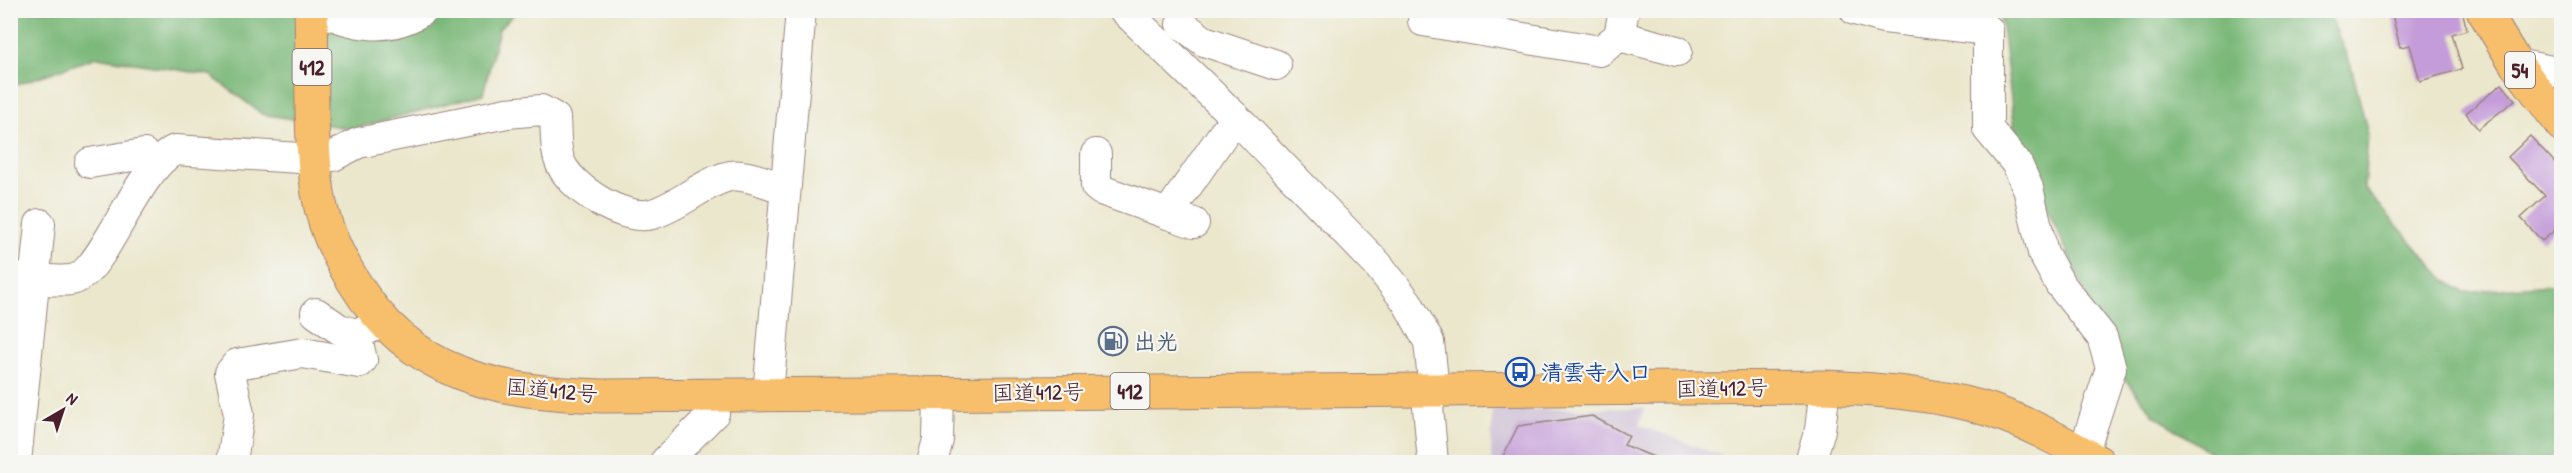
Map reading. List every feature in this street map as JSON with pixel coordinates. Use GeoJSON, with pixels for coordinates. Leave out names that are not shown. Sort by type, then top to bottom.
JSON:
{"type":"FeatureCollection","features":[{"type":"Feature","properties":{"kind":"main road","name":"国道412号"},"geometry":{"type":"LineString","coordinates":[[311,10],[318,195],[330,235],[344,266],[372,311],[369,328],[398,337],[429,358],[495,385],[548,394],[716,395],[1825,387],[1931,396],[1989,410],[2049,434],[2090,459]]}},
{"type":"Feature","properties":{"kind":"main road","name":"54"},"geometry":{"type":"LineString","coordinates":[[2483,10],[2516,64],[2562,125]]}},
{"type":"Feature","properties":{"kind":"street"},"geometry":{"type":"LineString","coordinates":[[317,10],[346,21],[384,26],[405,22],[423,10]]}},
{"type":"Feature","properties":{"kind":"street"},"geometry":{"type":"LineString","coordinates":[[768,394],[801,10]]}},
{"type":"Feature","properties":{"kind":"street"},"geometry":{"type":"LineString","coordinates":[[1124,10],[1177,27],[1204,41],[1275,65]]}},
{"type":"Feature","properties":{"kind":"street"},"geometry":{"type":"LineString","coordinates":[[1855,10],[1884,18],[1988,30],[1988,129],[2017,164],[2028,188],[2043,254],[2060,284],[2102,337],[2111,368],[2090,459]]}},
{"type":"Feature","properties":{"kind":"street"},"geometry":{"type":"LineString","coordinates":[[1423,21],[1493,21],[1600,51],[1621,23],[1677,51]]}},
{"type":"Feature","properties":{"kind":"street"},"geometry":{"type":"LineString","coordinates":[[1177,27],[1235,117],[1378,265],[1407,302],[1428,342],[1434,390],[1428,407],[1438,459]]}},
{"type":"Feature","properties":{"kind":"street"},"geometry":{"type":"LineString","coordinates":[[2516,64],[2562,73]]}},
{"type":"Feature","properties":{"kind":"street"},"geometry":{"type":"LineString","coordinates":[[22,278],[73,280],[88,269],[155,165],[162,156],[175,150],[192,149],[315,159],[333,156],[358,143],[411,131],[507,113],[541,110],[555,118],[559,160],[576,182],[612,208],[634,216],[652,214],[734,175],[784,188]]}},
{"type":"Feature","properties":{"kind":"street"},"geometry":{"type":"LineString","coordinates":[[1096,154],[1096,186],[1101,190],[1181,218],[1235,117]]}},
{"type":"Feature","properties":{"kind":"street"},"geometry":{"type":"LineString","coordinates":[[90,163],[144,154],[155,165]]}},
{"type":"Feature","properties":{"kind":"street"},"geometry":{"type":"LineString","coordinates":[[16,462],[22,278],[40,224]]}},
{"type":"Feature","properties":{"kind":"street"},"geometry":{"type":"LineString","coordinates":[[232,462],[239,414],[230,373],[237,364],[303,353],[359,363],[362,360],[369,328],[339,329],[316,313]]}},
{"type":"Feature","properties":{"kind":"street"},"geometry":{"type":"LineString","coordinates":[[1810,462],[1820,430],[1825,387]]}},
{"type":"Feature","properties":{"kind":"street"},"geometry":{"type":"LineString","coordinates":[[932,462],[938,440],[939,394]]}},
{"type":"Feature","properties":{"kind":"street"},"geometry":{"type":"LineString","coordinates":[[664,462],[714,413],[716,395]]}},
{"type":"Feature","properties":{"kind":"shaded area"},"geometry":{"type":"Polygon","coordinates":[[[1644,408],[1639,425],[1739,462],[1491,462],[1492,410],[1644,408]]]}},
{"type":"Feature","properties":{"kind":"green space"},"geometry":{"type":"Polygon","coordinates":[[[11,11],[517,11],[499,29],[483,94],[353,129],[262,114],[210,75],[97,57],[15,85],[11,93],[11,11]]]}},
{"type":"Feature","properties":{"kind":"green space"},"geometry":{"type":"Polygon","coordinates":[[[2000,11],[2328,11],[2351,66],[2368,134],[2364,188],[2446,281],[2464,292],[2561,284],[2561,462],[2225,462],[2154,415],[2124,378],[2016,139],[2000,11]]]}},
{"type":"Feature","properties":{"kind":"building"},"geometry":{"type":"Polygon","coordinates":[[[2391,10],[2462,10],[2467,30],[2452,34],[2462,69],[2420,81],[2410,45],[2400,47],[2391,10]]]}},
{"type":"Feature","properties":{"kind":"building"},"geometry":{"type":"Polygon","coordinates":[[[2502,84],[2515,100],[2478,129],[2466,113],[2502,84]]]}},
{"type":"Feature","properties":{"kind":"building"},"geometry":{"type":"Polygon","coordinates":[[[2530,136],[2562,170],[2562,224],[2542,241],[2521,218],[2545,196],[2508,157],[2530,136]]]}},
{"type":"Feature","properties":{"kind":"building"},"geometry":{"type":"Polygon","coordinates":[[[1592,416],[1629,436],[1624,445],[1666,462],[1500,462],[1518,426],[1592,416]]]}},
{"type":"Feature","properties":{"kind":"place","name":"出光"},"geometry":{"type":"Point","coordinates":[1113,341]}},
{"type":"Feature","properties":{"kind":"place","name":"清雲寺入口"},"geometry":{"type":"Point","coordinates":[1520,372]}}]}
